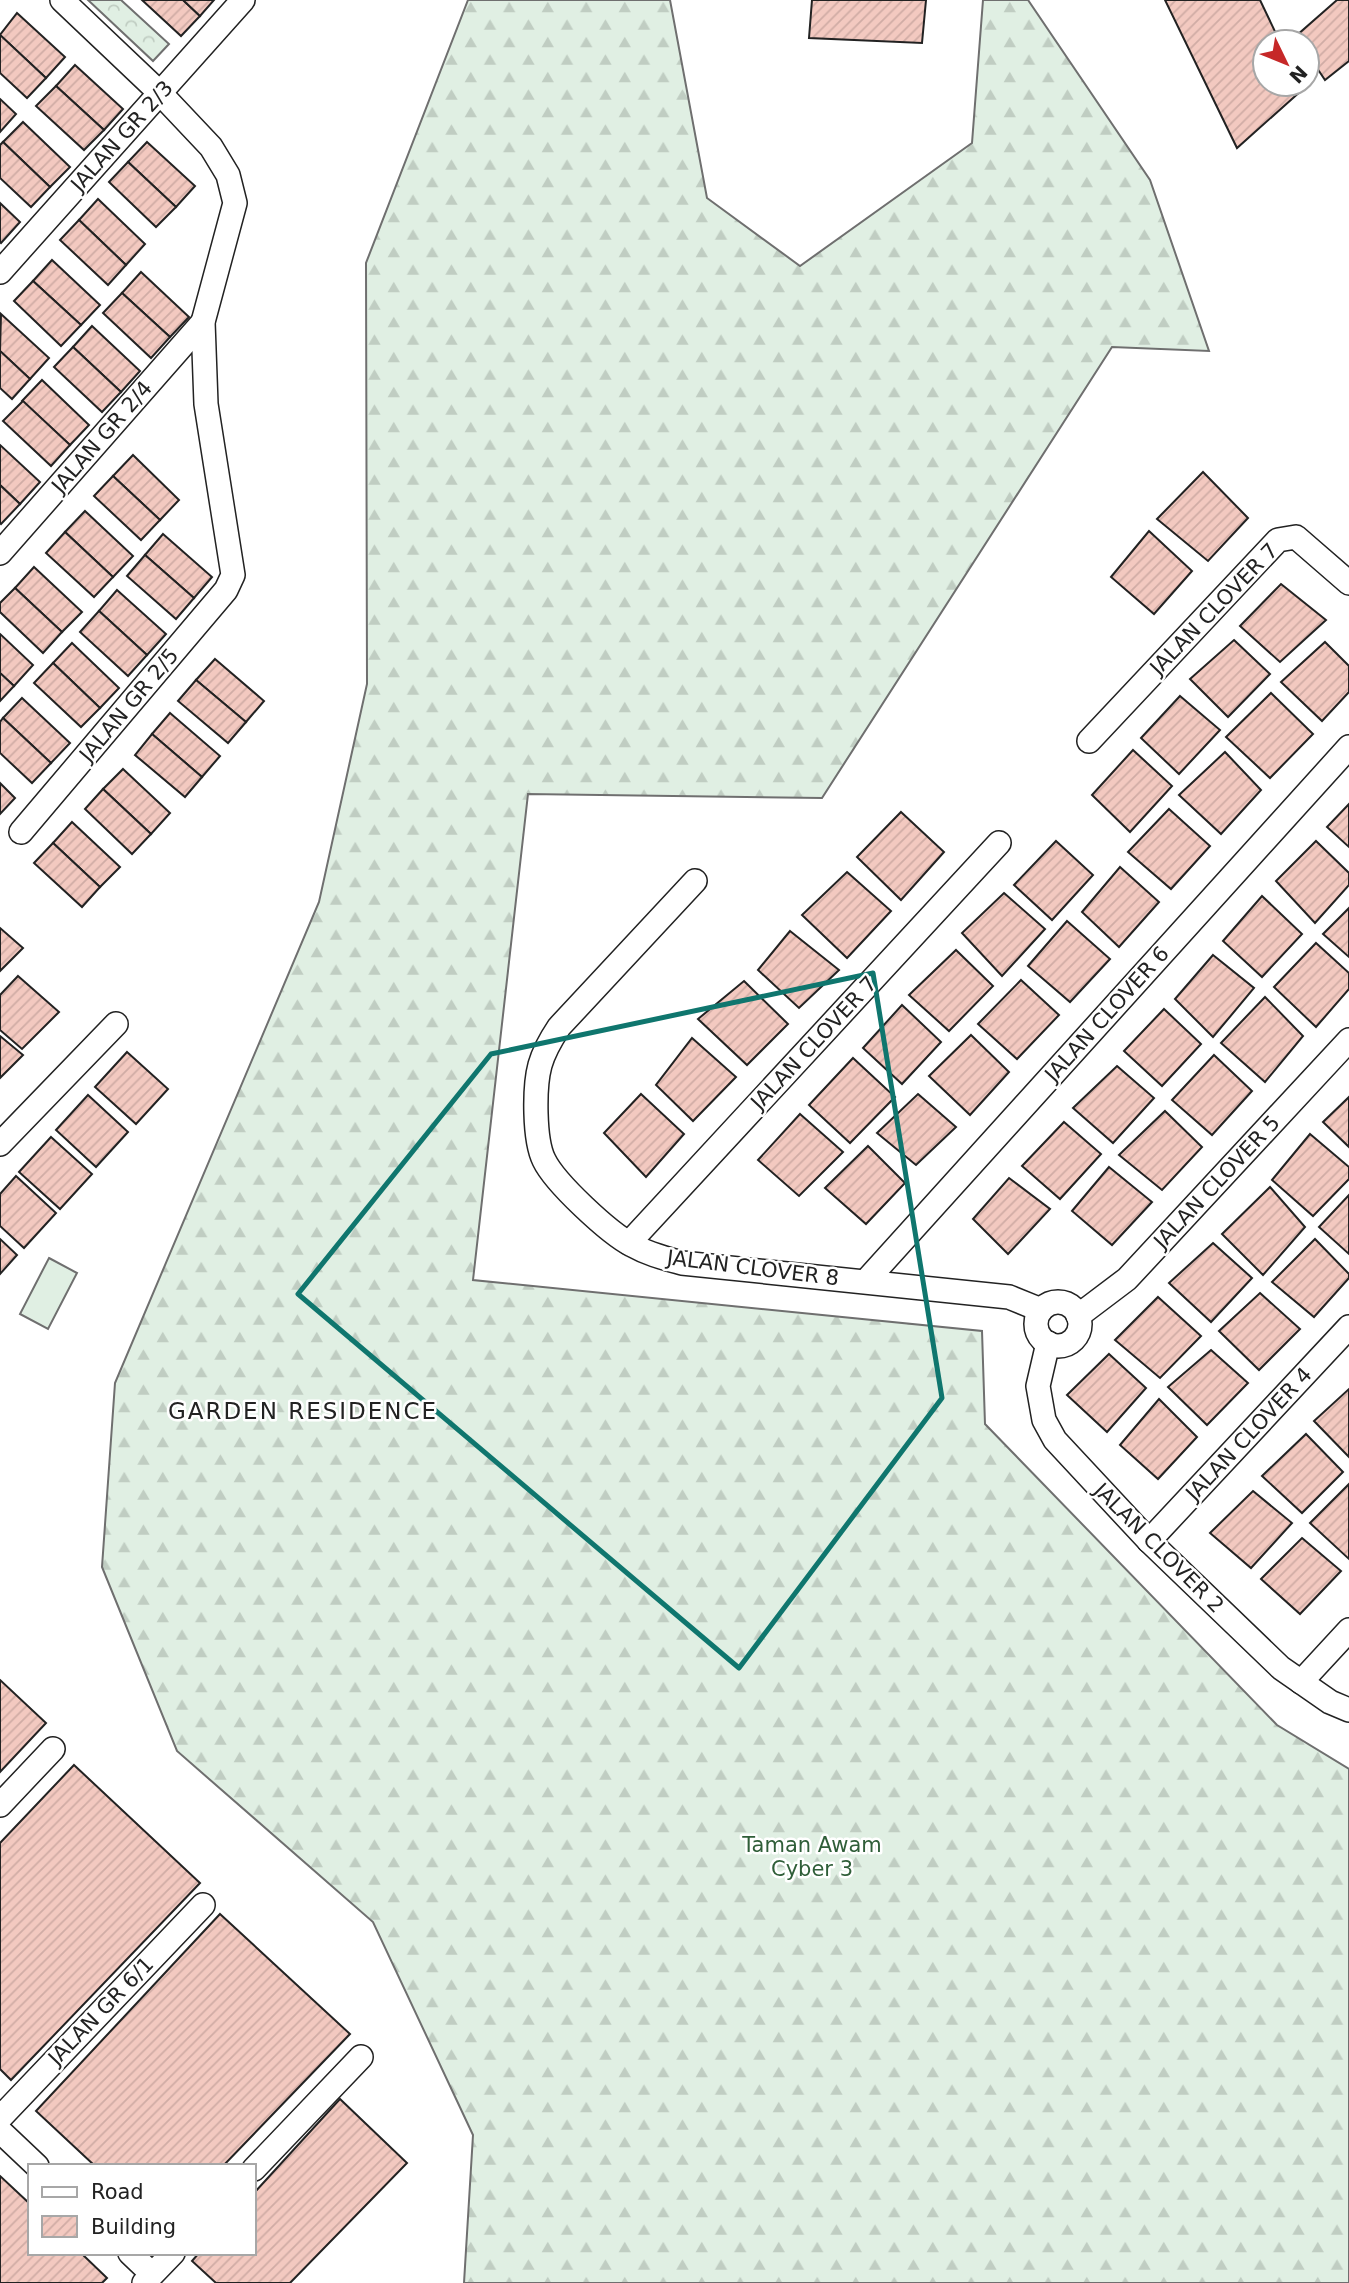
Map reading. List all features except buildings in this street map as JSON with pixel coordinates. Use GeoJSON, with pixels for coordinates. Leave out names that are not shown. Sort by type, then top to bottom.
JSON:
{"type":"FeatureCollection","features":[{"type":"Feature","properties":{"kind":"street"},"geometry":{"type":"LineString","coordinates":[[62,0],[160,93],[211,147],[228,175],[235,203],[203,322]]}},
{"type":"Feature","properties":{"kind":"street","name":"JALAN GR 2/3"},"geometry":{"type":"LineString","coordinates":[[0,272],[243,0]]}},
{"type":"Feature","properties":{"kind":"street","name":"JALAN GR 2/4"},"geometry":{"type":"LineString","coordinates":[[0,553],[203,322]]}},
{"type":"Feature","properties":{"kind":"street","name":"JALAN GR 2/5"},"geometry":{"type":"LineString","coordinates":[[22,832],[226,590],[233,575],[206,404],[203,322]]}},
{"type":"Feature","properties":{"kind":"street","name":"JALAN CLOVER 7"},"geometry":{"type":"LineString","coordinates":[[1089,741],[1278,540],[1296,537],[1349,583]]}},
{"type":"Feature","properties":{"kind":"street","name":"JALAN CLOVER 6"},"geometry":{"type":"LineString","coordinates":[[866,1281],[1349,747]]}},
{"type":"Feature","properties":{"kind":"street","name":"JALAN CLOVER 7"},"geometry":{"type":"LineString","coordinates":[[629,1243],[999,843]]}},
{"type":"Feature","properties":{"kind":"street","name":"JALAN CLOVER 8"},"geometry":{"type":"LineString","coordinates":[[695,881],[559,1027],[539,1067],[536,1133],[543,1160],[560,1185],[629,1243],[657,1257],[682,1263],[1009,1297],[1041,1310]]}},
{"type":"Feature","properties":{"kind":"street"},"geometry":{"type":"LineString","coordinates":[[0,1144],[116,1024]]}},
{"type":"Feature","properties":{"kind":"street","name":"JALAN CLOVER 5"},"geometry":{"type":"LineString","coordinates":[[1078,1316],[1127,1279],[1349,1041]]}},
{"type":"Feature","properties":{"kind":"street"},"geometry":{"type":"LineString","coordinates":[[1058,1302],[1070,1305],[1080,1323],[1075,1337],[1063,1345],[1048,1343],[1037,1329],[1041,1310],[1058,1302]]}},
{"type":"Feature","properties":{"kind":"street","name":"JALAN CLOVER 4"},"geometry":{"type":"LineString","coordinates":[[1149,1541],[1349,1327]]}},
{"type":"Feature","properties":{"kind":"street","name":"JALAN CLOVER 2"},"geometry":{"type":"LineString","coordinates":[[1048,1343],[1038,1386],[1044,1420],[1055,1440],[1149,1541],[1281,1668],[1330,1702],[1349,1710]]}},
{"type":"Feature","properties":{"kind":"street"},"geometry":{"type":"LineString","coordinates":[[1301,1682],[1349,1630]]}},
{"type":"Feature","properties":{"kind":"street"},"geometry":{"type":"LineString","coordinates":[[0,1805],[53,1749]]}},
{"type":"Feature","properties":{"kind":"street","name":"JALAN GR 6/1"},"geometry":{"type":"LineString","coordinates":[[0,2118],[203,1905]]}},
{"type":"Feature","properties":{"kind":"street"},"geometry":{"type":"LineString","coordinates":[[256,2167],[361,2057]]}},
{"type":"Feature","properties":{"kind":"street"},"geometry":{"type":"LineString","coordinates":[[0,2132],[35,2164]]}},
{"type":"Feature","properties":{"kind":"street"},"geometry":{"type":"LineString","coordinates":[[131,2255],[148,2279],[171,2255]]}},
{"type":"Feature","properties":{"kind":"highlighted area"},"geometry":{"type":"Polygon","coordinates":[[[873,973],[942,1398],[739,1668],[298,1294],[491,1054],[873,973]]]}},
{"type":"Feature","properties":{"kind":"green space"},"geometry":{"type":"Polygon","coordinates":[[[88,0],[121,0],[169,44],[153,61],[88,0]]]}},
{"type":"Feature","properties":{"kind":"green space","name":"Taman Awam Cyber 3"},"geometry":{"type":"Polygon","coordinates":[[[468,0],[670,0],[707,198],[800,266],[972,143],[983,0],[1028,0],[1150,180],[1209,351],[1112,347],[822,798],[528,794],[473,1280],[982,1331],[985,1424],[1277,1725],[1349,1769],[1349,2283],[464,2283],[473,2135],[373,1922],[177,1751],[102,1567],[115,1383],[319,902],[367,684],[366,263],[468,0]]]}},
{"type":"Feature","properties":{"kind":"green space"},"geometry":{"type":"Polygon","coordinates":[[[49,1258],[77,1273],[48,1329],[20,1314],[49,1258]]]}},
{"type":"Feature","properties":{"kind":"district","name":"GARDEN RESIDENCE"},"geometry":{"type":"Point","coordinates":[303,1411]}}]}
